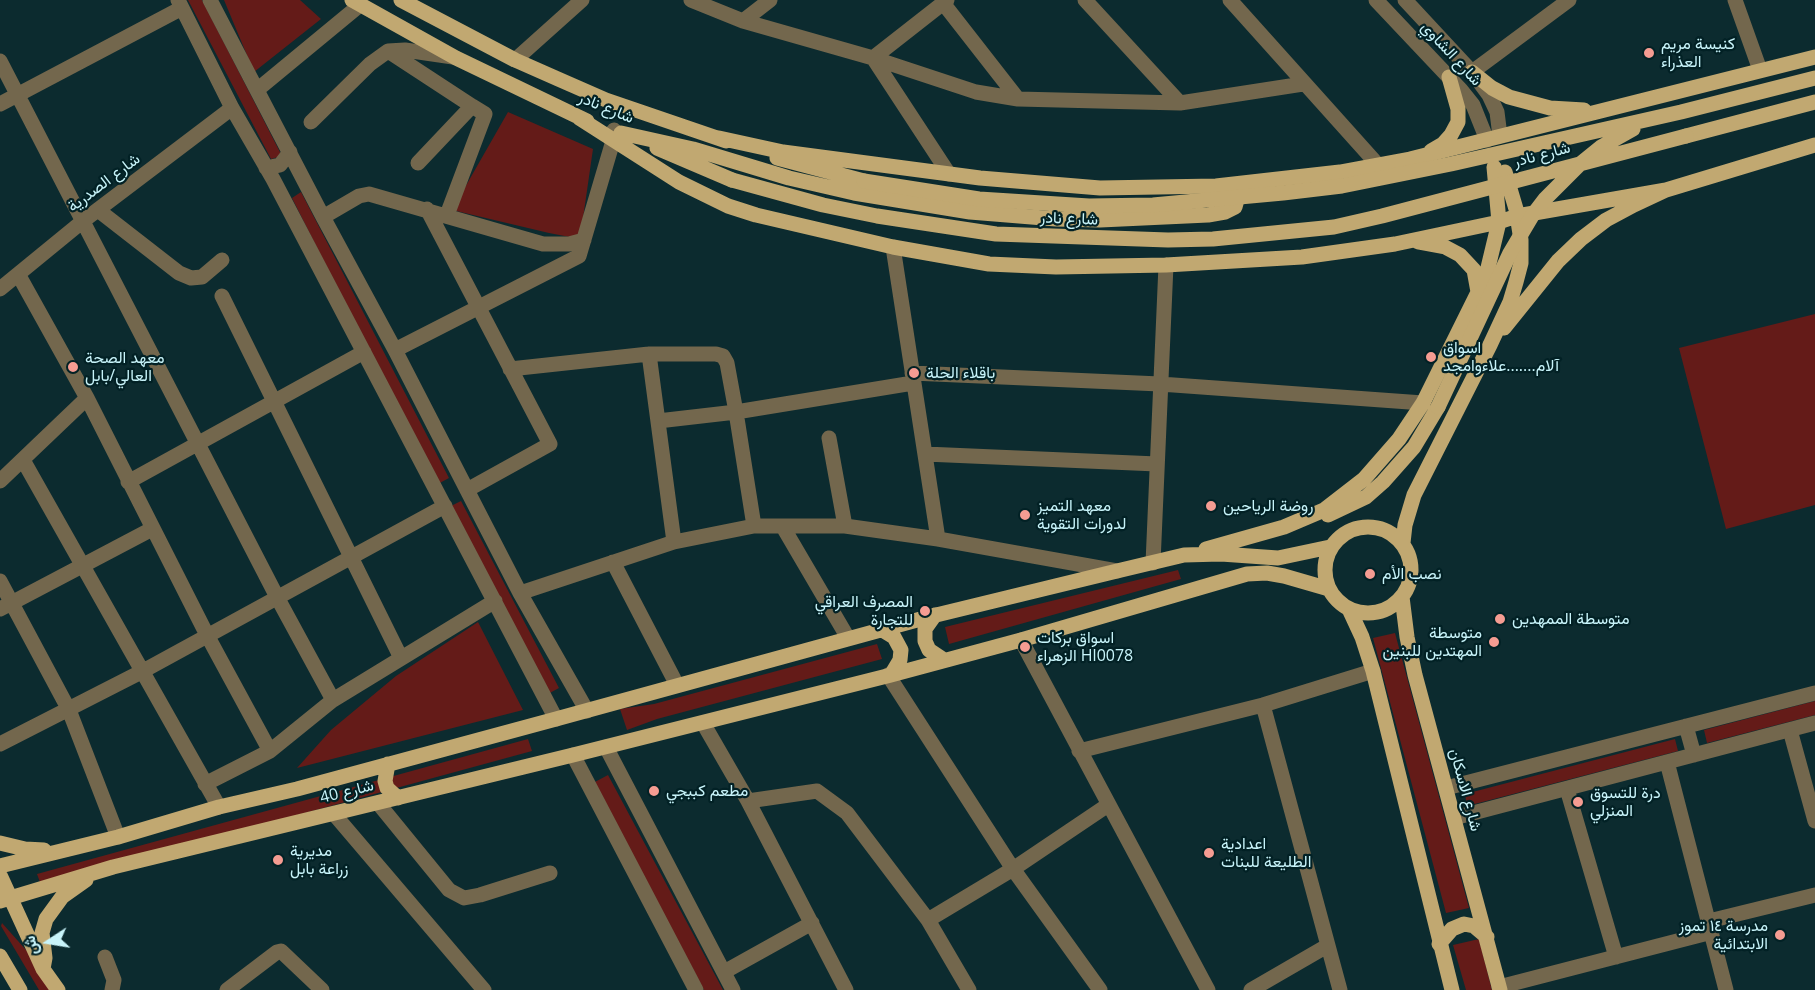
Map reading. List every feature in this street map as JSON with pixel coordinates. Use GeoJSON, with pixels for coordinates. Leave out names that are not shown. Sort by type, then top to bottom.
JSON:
{"type":"FeatureCollection","features":[{"type":"Feature","properties":{"kind":"main road","name":"شارع نادر"},"geometry":{"type":"LineString","coordinates":[[401,0],[514,60],[606,100],[776,158],[864,181],[946,195],[1053,204],[1153,205],[1221,200],[1342,186],[1681,112],[1815,78]]}},
{"type":"Feature","properties":{"kind":"main road","name":"شارع نادر"},"geometry":{"type":"LineString","coordinates":[[356,2],[456,58],[579,118],[616,135],[732,180],[866,214],[996,234],[1168,240],[1213,239],[1334,226],[1815,102]]}},
{"type":"Feature","properties":{"kind":"main road"},"geometry":{"type":"LineString","coordinates":[[719,138],[783,152],[949,174],[1100,188],[1216,186],[1268,181],[1410,159],[1815,57]]}},
{"type":"Feature","properties":{"kind":"main road"},"geometry":{"type":"LineString","coordinates":[[1472,72],[1492,88],[1509,97],[1528,102],[1569,110],[1611,108]]}},
{"type":"Feature","properties":{"kind":"main road"},"geometry":{"type":"LineString","coordinates":[[1410,159],[1432,151],[1443,144],[1458,122],[1458,109],[1449,77]]}},
{"type":"Feature","properties":{"kind":"main road"},"geometry":{"type":"LineString","coordinates":[[1431,405],[1520,234],[1545,199],[1580,164],[1601,147],[1623,133],[1681,112]]}},
{"type":"Feature","properties":{"kind":"main road"},"geometry":{"type":"LineString","coordinates":[[616,135],[693,149],[789,178],[843,190],[970,212],[1100,220],[1208,215],[1230,210],[1238,202],[1235,190],[1216,186]]}},
{"type":"Feature","properties":{"kind":"main road"},"geometry":{"type":"LineString","coordinates":[[616,135],[678,182],[728,206],[893,247],[989,264],[1056,267],[1166,265],[1302,257],[1411,242],[1429,243],[1460,255],[1474,270],[1478,291],[1475,301]]}},
{"type":"Feature","properties":{"kind":"main road"},"geometry":{"type":"LineString","coordinates":[[1402,543],[1414,495],[1510,302],[1521,264],[1521,240],[1516,213],[1498,165],[1492,140]]}},
{"type":"Feature","properties":{"kind":"main road"},"geometry":{"type":"LineString","coordinates":[[1395,244],[1499,222],[1516,213],[1548,211],[1666,190],[1815,145]]}},
{"type":"Feature","properties":{"kind":"main road"},"geometry":{"type":"LineString","coordinates":[[1184,555],[1331,514],[1366,497],[1407,456],[1427,427],[1431,405],[1491,261],[1499,222],[1498,165]]}},
{"type":"Feature","properties":{"kind":"main road"},"geometry":{"type":"LineString","coordinates":[[1490,345],[1558,261],[1581,239],[1606,220],[1666,190]]}},
{"type":"Feature","properties":{"kind":"main road"},"geometry":{"type":"LineString","coordinates":[[1365,526],[1379,528],[1392,534],[1402,543],[1409,556],[1411,570],[1409,585],[1402,597],[1391,607],[1378,613],[1363,614],[1341,604],[1329,589],[1324,575],[1330,547],[1352,529],[1365,526]]}},
{"type":"Feature","properties":{"kind":"main road"},"geometry":{"type":"LineString","coordinates":[[1184,555],[1221,554],[1278,558],[1330,547]]}},
{"type":"Feature","properties":{"kind":"main road","name":"شارع 40"},"geometry":{"type":"LineString","coordinates":[[0,866],[118,837],[219,807],[587,711],[881,629],[1184,555]]}},
{"type":"Feature","properties":{"kind":"main road","name":"شارع 40"},"geometry":{"type":"LineString","coordinates":[[5,900],[113,867],[703,723],[889,675],[1021,640],[1247,574],[1267,573],[1284,576],[1329,589]]}},
{"type":"Feature","properties":{"kind":"main road","name":"شارع الاسكان"},"geometry":{"type":"LineString","coordinates":[[1402,597],[1413,666],[1500,988]]}},
{"type":"Feature","properties":{"kind":"main road"},"geometry":{"type":"LineString","coordinates":[[1349,609],[1362,637],[1373,671],[1452,990]]}},
{"type":"Feature","properties":{"kind":"main road"},"geometry":{"type":"LineString","coordinates":[[935,615],[925,629],[925,641],[929,650],[944,660]]}},
{"type":"Feature","properties":{"kind":"main road"},"geometry":{"type":"LineString","coordinates":[[881,629],[894,637],[901,650],[900,660],[889,675]]}},
{"type":"Feature","properties":{"kind":"main road"},"geometry":{"type":"LineString","coordinates":[[388,764],[385,781],[387,788],[398,798]]}},
{"type":"Feature","properties":{"kind":"main road"},"geometry":{"type":"LineString","coordinates":[[0,843],[25,849],[44,850],[65,849],[92,843]]}},
{"type":"Feature","properties":{"kind":"main road"},"geometry":{"type":"LineString","coordinates":[[44,969],[42,933],[46,919],[54,906],[72,889],[113,867]]}},
{"type":"Feature","properties":{"kind":"main road"},"geometry":{"type":"LineString","coordinates":[[0,874],[5,900],[58,990]]}},
{"type":"Feature","properties":{"kind":"main road"},"geometry":{"type":"LineString","coordinates":[[1439,944],[1452,929],[1464,924],[1474,926],[1487,937]]}},
{"type":"Feature","properties":{"kind":"main road"},"geometry":{"type":"LineString","coordinates":[[0,956],[17,985]]}},
{"type":"Feature","properties":{"kind":"main road"},"geometry":{"type":"LineString","coordinates":[[0,966],[17,985]]}},
{"type":"Feature","properties":{"kind":"street"},"geometry":{"type":"LineString","coordinates":[[210,0],[520,592],[587,711]]}},
{"type":"Feature","properties":{"kind":"street"},"geometry":{"type":"LineString","coordinates":[[514,60],[582,0]]}},
{"type":"Feature","properties":{"kind":"street"},"geometry":{"type":"LineString","coordinates":[[690,0],[743,21],[873,58],[976,92],[1018,99],[1180,104],[1304,84]]}},
{"type":"Feature","properties":{"kind":"street"},"geometry":{"type":"LineString","coordinates":[[743,21],[770,0]]}},
{"type":"Feature","properties":{"kind":"street"},"geometry":{"type":"LineString","coordinates":[[1085,0],[1180,104]]}},
{"type":"Feature","properties":{"kind":"street"},"geometry":{"type":"LineString","coordinates":[[1230,0],[1378,165]]}},
{"type":"Feature","properties":{"kind":"street","name":"شارع الشاوي"},"geometry":{"type":"LineString","coordinates":[[1376,0],[1473,105],[1492,140]]}},
{"type":"Feature","properties":{"kind":"street","name":"شارع الشاوي"},"geometry":{"type":"LineString","coordinates":[[1406,0],[1472,72],[1494,103],[1497,112],[1492,140]]}},
{"type":"Feature","properties":{"kind":"street"},"geometry":{"type":"LineString","coordinates":[[1472,72],[1569,0]]}},
{"type":"Feature","properties":{"kind":"street"},"geometry":{"type":"LineString","coordinates":[[1735,0],[1760,70]]}},
{"type":"Feature","properties":{"kind":"street"},"geometry":{"type":"LineString","coordinates":[[257,90],[356,2]]}},
{"type":"Feature","properties":{"kind":"street"},"geometry":{"type":"LineString","coordinates":[[873,58],[945,2],[1018,99]]}},
{"type":"Feature","properties":{"kind":"street"},"geometry":{"type":"LineString","coordinates":[[0,104],[180,4],[232,108],[283,199],[556,719]]}},
{"type":"Feature","properties":{"kind":"street"},"geometry":{"type":"LineString","coordinates":[[311,123],[370,64],[388,51],[405,50],[456,58]]}},
{"type":"Feature","properties":{"kind":"street"},"geometry":{"type":"LineString","coordinates":[[388,51],[485,114],[447,215]]}},
{"type":"Feature","properties":{"kind":"street"},"geometry":{"type":"LineString","coordinates":[[873,58],[949,174]]}},
{"type":"Feature","properties":{"kind":"street"},"geometry":{"type":"LineString","coordinates":[[0,61],[199,442],[277,597],[333,700]]}},
{"type":"Feature","properties":{"kind":"street"},"geometry":{"type":"LineString","coordinates":[[418,163],[472,106]]}},
{"type":"Feature","properties":{"kind":"street","name":"شارع الصدرية"},"geometry":{"type":"LineString","coordinates":[[0,289],[83,221],[232,108]]}},
{"type":"Feature","properties":{"kind":"street"},"geometry":{"type":"LineString","coordinates":[[395,350],[579,256],[616,135]]}},
{"type":"Feature","properties":{"kind":"street"},"geometry":{"type":"LineString","coordinates":[[266,168],[280,165],[290,152]]}},
{"type":"Feature","properties":{"kind":"street"},"geometry":{"type":"LineString","coordinates":[[283,199],[294,189],[308,188]]}},
{"type":"Feature","properties":{"kind":"street"},"geometry":{"type":"LineString","coordinates":[[323,217],[359,196],[369,194],[543,244],[569,244],[584,240]]}},
{"type":"Feature","properties":{"kind":"street"},"geometry":{"type":"LineString","coordinates":[[427,209],[550,444],[452,488],[437,491]]}},
{"type":"Feature","properties":{"kind":"street"},"geometry":{"type":"LineString","coordinates":[[98,210],[179,273],[191,278],[202,278],[222,260]]}},
{"type":"Feature","properties":{"kind":"street"},"geometry":{"type":"LineString","coordinates":[[893,247],[938,539]]}},
{"type":"Feature","properties":{"kind":"street"},"geometry":{"type":"LineString","coordinates":[[1153,563],[1166,265]]}},
{"type":"Feature","properties":{"kind":"street"},"geometry":{"type":"LineString","coordinates":[[18,274],[87,398],[152,529],[270,751]]}},
{"type":"Feature","properties":{"kind":"street"},"geometry":{"type":"LineString","coordinates":[[222,296],[401,658]]}},
{"type":"Feature","properties":{"kind":"street"},"geometry":{"type":"LineString","coordinates":[[128,482],[364,352]]}},
{"type":"Feature","properties":{"kind":"street"},"geometry":{"type":"LineString","coordinates":[[510,369],[648,354],[716,354],[723,356],[727,363],[736,412],[754,526]]}},
{"type":"Feature","properties":{"kind":"street"},"geometry":{"type":"LineString","coordinates":[[648,354],[674,542]]}},
{"type":"Feature","properties":{"kind":"street"},"geometry":{"type":"LineString","coordinates":[[658,421],[736,412],[913,378],[1160,384],[1431,405]]}},
{"type":"Feature","properties":{"kind":"street"},"geometry":{"type":"LineString","coordinates":[[0,481],[87,398]]}},
{"type":"Feature","properties":{"kind":"street"},"geometry":{"type":"LineString","coordinates":[[829,438],[845,526]]}},
{"type":"Feature","properties":{"kind":"street"},"geometry":{"type":"LineString","coordinates":[[924,454],[1157,464]]}},
{"type":"Feature","properties":{"kind":"street"},"geometry":{"type":"LineString","coordinates":[[23,460],[219,807]]}},
{"type":"Feature","properties":{"kind":"street"},"geometry":{"type":"LineString","coordinates":[[0,744],[143,671],[445,506]]}},
{"type":"Feature","properties":{"kind":"street"},"geometry":{"type":"LineString","coordinates":[[520,592],[674,542],[754,526],[845,526],[938,539],[1117,571]]}},
{"type":"Feature","properties":{"kind":"street"},"geometry":{"type":"LineString","coordinates":[[783,527],[848,639]]}},
{"type":"Feature","properties":{"kind":"street"},"geometry":{"type":"LineString","coordinates":[[6,606],[152,529]]}},
{"type":"Feature","properties":{"kind":"street"},"geometry":{"type":"LineString","coordinates":[[613,562],[677,685]]}},
{"type":"Feature","properties":{"kind":"street"},"geometry":{"type":"LineString","coordinates":[[0,581],[6,606],[69,710],[118,837]]}},
{"type":"Feature","properties":{"kind":"street"},"geometry":{"type":"LineString","coordinates":[[205,784],[270,751],[333,700],[495,601]]}},
{"type":"Feature","properties":{"kind":"street"},"geometry":{"type":"LineString","coordinates":[[1021,640],[1208,990]]}},
{"type":"Feature","properties":{"kind":"street"},"geometry":{"type":"LineString","coordinates":[[1079,751],[1263,705],[1373,671]]}},
{"type":"Feature","properties":{"kind":"street"},"geometry":{"type":"LineString","coordinates":[[889,675],[1013,869],[1100,990]]}},
{"type":"Feature","properties":{"kind":"street"},"geometry":{"type":"LineString","coordinates":[[1446,788],[1815,693]]}},
{"type":"Feature","properties":{"kind":"street"},"geometry":{"type":"LineString","coordinates":[[1263,705],[1340,990]]}},
{"type":"Feature","properties":{"kind":"street"},"geometry":{"type":"LineString","coordinates":[[703,723],[748,801],[846,990]]}},
{"type":"Feature","properties":{"kind":"street"},"geometry":{"type":"LineString","coordinates":[[1454,818],[1815,723]]}},
{"type":"Feature","properties":{"kind":"street"},"geometry":{"type":"LineString","coordinates":[[1686,726],[1694,755]]}},
{"type":"Feature","properties":{"kind":"street"},"geometry":{"type":"LineString","coordinates":[[1790,730],[1815,821]]}},
{"type":"Feature","properties":{"kind":"street"},"geometry":{"type":"LineString","coordinates":[[606,747],[734,990]]}},
{"type":"Feature","properties":{"kind":"street"},"geometry":{"type":"LineString","coordinates":[[573,755],[693,989]]}},
{"type":"Feature","properties":{"kind":"street"},"geometry":{"type":"LineString","coordinates":[[1667,762],[1726,990]]}},
{"type":"Feature","properties":{"kind":"street"},"geometry":{"type":"LineString","coordinates":[[1567,789],[1616,957]]}},
{"type":"Feature","properties":{"kind":"street"},"geometry":{"type":"LineString","coordinates":[[748,801],[817,791],[847,813],[927,920],[969,990]]}},
{"type":"Feature","properties":{"kind":"street"},"geometry":{"type":"LineString","coordinates":[[378,803],[449,891],[464,898],[550,873]]}},
{"type":"Feature","properties":{"kind":"street"},"geometry":{"type":"LineString","coordinates":[[927,920],[1013,869],[1108,805]]}},
{"type":"Feature","properties":{"kind":"street"},"geometry":{"type":"LineString","coordinates":[[334,814],[484,990]]}},
{"type":"Feature","properties":{"kind":"street"},"geometry":{"type":"LineString","coordinates":[[1500,988],[1616,957],[1815,896]]}},
{"type":"Feature","properties":{"kind":"street"},"geometry":{"type":"LineString","coordinates":[[724,972],[812,923]]}},
{"type":"Feature","properties":{"kind":"street"},"geometry":{"type":"LineString","coordinates":[[1251,990],[1327,946]]}},
{"type":"Feature","properties":{"kind":"street"},"geometry":{"type":"LineString","coordinates":[[227,990],[281,951],[322,990]]}},
{"type":"Feature","properties":{"kind":"street"},"geometry":{"type":"LineString","coordinates":[[105,957],[114,980],[112,990]]}},
{"type":"Feature","properties":{"kind":"shaded area"},"geometry":{"type":"Polygon","coordinates":[[[188,0],[202,0],[282,156],[271,159],[188,0]]]}},
{"type":"Feature","properties":{"kind":"shaded area"},"geometry":{"type":"Polygon","coordinates":[[[224,0],[300,0],[321,19],[254,72],[224,0]]]}},
{"type":"Feature","properties":{"kind":"shaded area"},"geometry":{"type":"Polygon","coordinates":[[[508,112],[593,149],[580,239],[452,210],[508,112]]]}},
{"type":"Feature","properties":{"kind":"shaded area"},"geometry":{"type":"Polygon","coordinates":[[[301,192],[449,478],[436,485],[292,198],[301,192]]]}},
{"type":"Feature","properties":{"kind":"shaded area"},"geometry":{"type":"Polygon","coordinates":[[[1815,314],[1815,505],[1726,529],[1679,348],[1815,314]]]}},
{"type":"Feature","properties":{"kind":"shaded area"},"geometry":{"type":"Polygon","coordinates":[[[461,501],[559,688],[546,695],[445,509],[461,501]]]}},
{"type":"Feature","properties":{"kind":"shaded area"},"geometry":{"type":"Polygon","coordinates":[[[1178,570],[1181,579],[949,644],[945,627],[1178,570]]]}},
{"type":"Feature","properties":{"kind":"shaded area"},"geometry":{"type":"Polygon","coordinates":[[[478,622],[523,710],[297,768],[331,730],[396,676],[478,622]]]}},
{"type":"Feature","properties":{"kind":"shaded area"},"geometry":{"type":"Polygon","coordinates":[[[1395,633],[1469,908],[1446,913],[1373,638],[1395,633]]]}},
{"type":"Feature","properties":{"kind":"shaded area"},"geometry":{"type":"Polygon","coordinates":[[[877,644],[882,659],[657,719],[627,730],[620,709],[654,704],[877,644]]]}},
{"type":"Feature","properties":{"kind":"shaded area"},"geometry":{"type":"Polygon","coordinates":[[[1815,701],[1815,715],[1707,743],[1704,730],[1815,701]]]}},
{"type":"Feature","properties":{"kind":"shaded area"},"geometry":{"type":"Polygon","coordinates":[[[528,739],[532,751],[41,885],[37,874],[528,739]]]}},
{"type":"Feature","properties":{"kind":"shaded area"},"geometry":{"type":"Polygon","coordinates":[[[1675,739],[1678,751],[1467,806],[1465,794],[1675,739]]]}},
{"type":"Feature","properties":{"kind":"shaded area"},"geometry":{"type":"Polygon","coordinates":[[[608,775],[723,990],[704,990],[593,783],[608,775]]]}},
{"type":"Feature","properties":{"kind":"shaded area"},"geometry":{"type":"Polygon","coordinates":[[[2,923],[43,969],[56,990],[39,990],[1,926],[2,923]]]}},
{"type":"Feature","properties":{"kind":"shaded area"},"geometry":{"type":"Polygon","coordinates":[[[1479,939],[1492,990],[1466,990],[1453,945],[1479,939]]]}},
{"type":"Feature","properties":{"kind":"place","name":"كنيسة مريم العذراء"},"geometry":{"type":"Point","coordinates":[1649,53]}},
{"type":"Feature","properties":{"kind":"place","name":"اسواق آلام.......علاءوامجد"},"geometry":{"type":"Point","coordinates":[1431,357]}},
{"type":"Feature","properties":{"kind":"place","name":"معهد الصحة العالي/بابل"},"geometry":{"type":"Point","coordinates":[73,367]}},
{"type":"Feature","properties":{"kind":"place","name":"باقلاء الحلة"},"geometry":{"type":"Point","coordinates":[914,373]}},
{"type":"Feature","properties":{"kind":"place","name":"روضة الرياحين"},"geometry":{"type":"Point","coordinates":[1211,506]}},
{"type":"Feature","properties":{"kind":"place","name":"معهد التميز لدورات التقوية"},"geometry":{"type":"Point","coordinates":[1025,515]}},
{"type":"Feature","properties":{"kind":"place","name":"نصب الأم"},"geometry":{"type":"Point","coordinates":[1370,574]}},
{"type":"Feature","properties":{"kind":"place","name":"المصرف العراقي للتجارة"},"geometry":{"type":"Point","coordinates":[925,611]}},
{"type":"Feature","properties":{"kind":"place","name":"متوسطة الممهدين"},"geometry":{"type":"Point","coordinates":[1500,619]}},
{"type":"Feature","properties":{"kind":"place","name":"متوسطة المهتدين للبنين"},"geometry":{"type":"Point","coordinates":[1494,642]}},
{"type":"Feature","properties":{"kind":"place","name":"اسواق بركات الزهراء Hl0078"},"geometry":{"type":"Point","coordinates":[1025,647]}},
{"type":"Feature","properties":{"kind":"place","name":"مطعم كببجي"},"geometry":{"type":"Point","coordinates":[654,791]}},
{"type":"Feature","properties":{"kind":"place","name":"درة للتسوق المنزلي"},"geometry":{"type":"Point","coordinates":[1578,802]}},
{"type":"Feature","properties":{"kind":"place","name":"اعدادية الطليعة للبنات"},"geometry":{"type":"Point","coordinates":[1209,853]}},
{"type":"Feature","properties":{"kind":"place","name":"مديرية زراعة بابل"},"geometry":{"type":"Point","coordinates":[278,860]}},
{"type":"Feature","properties":{"kind":"place","name":"مدرسة ١٤ تموز الابتدائية"},"geometry":{"type":"Point","coordinates":[1780,935]}}]}
